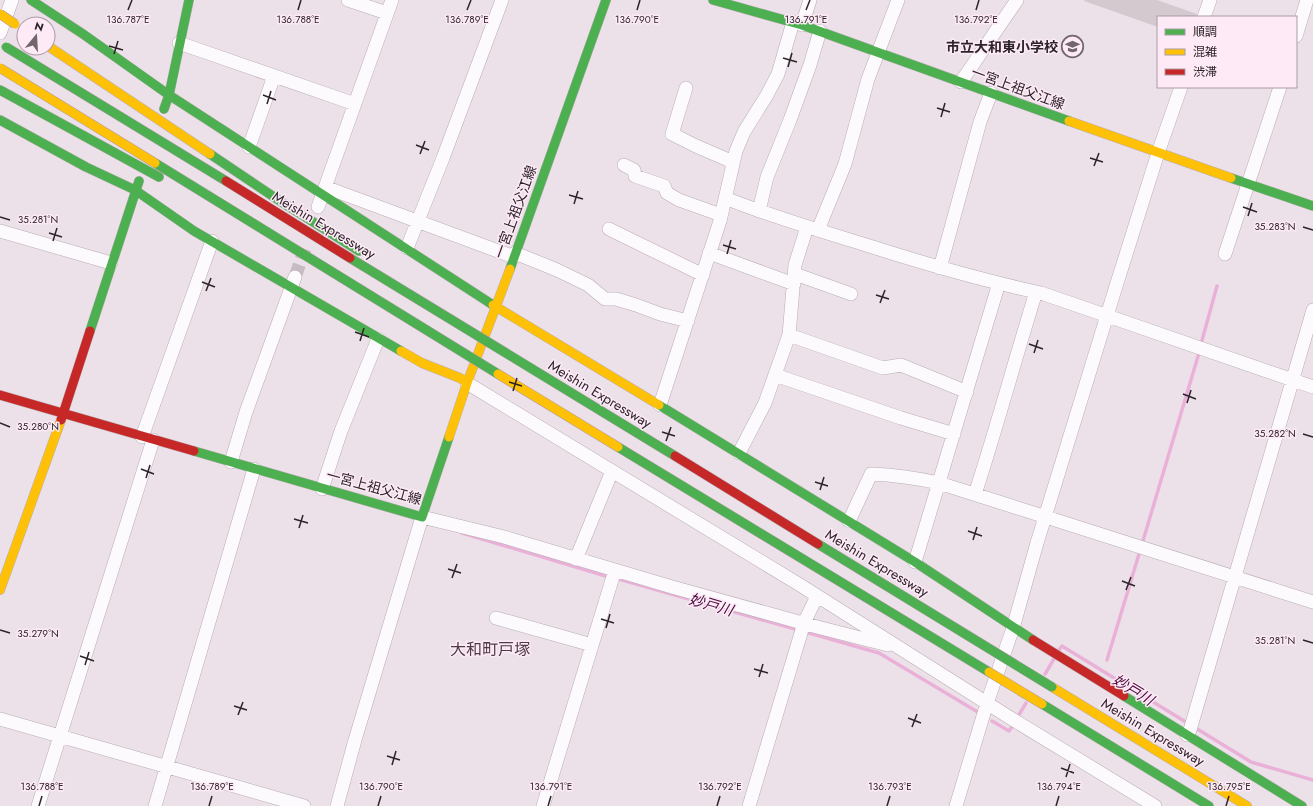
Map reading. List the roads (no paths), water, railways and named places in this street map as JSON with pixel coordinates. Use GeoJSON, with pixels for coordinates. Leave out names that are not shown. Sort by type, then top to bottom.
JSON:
{"type":"FeatureCollection","features":[{"type":"Feature","properties":{"kind":"main road"},"geometry":{"type":"LineString","coordinates":[[31,0],[83,34],[169,95],[249,147],[324,191],[496,307],[660,405],[915,562],[1013,628],[1061,658],[1190,728],[1302,806]]}},
{"type":"Feature","properties":{"kind":"main road"},"geometry":{"type":"LineString","coordinates":[[164,109],[169,95],[189,0]]}},
{"type":"Feature","properties":{"kind":"main road","name":"一宮上祖父江線"},"geometry":{"type":"LineString","coordinates":[[0,395],[422,518],[467,383],[515,255],[606,0]]}},
{"type":"Feature","properties":{"kind":"main road","name":"一宮上祖父江線"},"geometry":{"type":"LineString","coordinates":[[713,0],[820,31],[1158,153],[1313,206]]}},
{"type":"Feature","properties":{"kind":"main road"},"geometry":{"type":"LineString","coordinates":[[0,14],[16,25]]}},
{"type":"Feature","properties":{"kind":"main road","name":"Meishin Expressway"},"geometry":{"type":"LineString","coordinates":[[0,43],[1247,806]]}},
{"type":"Feature","properties":{"kind":"main road"},"geometry":{"type":"LineString","coordinates":[[56,51],[277,199],[370,257]]}},
{"type":"Feature","properties":{"kind":"main road"},"geometry":{"type":"LineString","coordinates":[[0,68],[877,605],[1209,806]]}},
{"type":"Feature","properties":{"kind":"main road"},"geometry":{"type":"LineString","coordinates":[[0,90],[211,206],[423,334],[745,532],[877,605]]}},
{"type":"Feature","properties":{"kind":"main road"},"geometry":{"type":"LineString","coordinates":[[0,120],[86,167],[137,186],[194,231],[294,282],[378,339],[422,363],[460,378],[467,383]]}},
{"type":"Feature","properties":{"kind":"main road"},"geometry":{"type":"LineString","coordinates":[[0,590],[64,414],[111,263],[137,186]]}},
{"type":"Feature","properties":{"kind":"main road"},"geometry":{"type":"LineString","coordinates":[[442,304],[666,443],[887,586]]}},
{"type":"Feature","properties":{"kind":"street"},"geometry":{"type":"LineString","coordinates":[[0,33],[12,0]]}},
{"type":"Feature","properties":{"kind":"street"},"geometry":{"type":"LineString","coordinates":[[348,0],[387,13]]}},
{"type":"Feature","properties":{"kind":"street"},"geometry":{"type":"LineString","coordinates":[[318,207],[392,0]]}},
{"type":"Feature","properties":{"kind":"street"},"geometry":{"type":"LineString","coordinates":[[407,248],[502,0]]}},
{"type":"Feature","properties":{"kind":"street"},"geometry":{"type":"LineString","coordinates":[[660,405],[703,275],[721,215],[736,151],[744,132],[778,74],[798,24],[810,0]]}},
{"type":"Feature","properties":{"kind":"street"},"geometry":{"type":"LineString","coordinates":[[739,454],[765,403],[789,335],[795,265],[845,164],[863,96],[898,0]]}},
{"type":"Feature","properties":{"kind":"street"},"geometry":{"type":"LineString","coordinates":[[961,82],[1017,0]]}},
{"type":"Feature","properties":{"kind":"street"},"geometry":{"type":"LineString","coordinates":[[1204,16],[1210,0]]}},
{"type":"Feature","properties":{"kind":"street"},"geometry":{"type":"LineString","coordinates":[[1297,33],[1307,0]]}},
{"type":"Feature","properties":{"kind":"street"},"geometry":{"type":"LineString","coordinates":[[759,211],[767,177],[810,65],[820,31]]}},
{"type":"Feature","properties":{"kind":"street"},"geometry":{"type":"LineString","coordinates":[[179,43],[355,104]]}},
{"type":"Feature","properties":{"kind":"street"},"geometry":{"type":"LineString","coordinates":[[249,147],[274,76]]}},
{"type":"Feature","properties":{"kind":"street"},"geometry":{"type":"LineString","coordinates":[[686,88],[672,134],[733,162]]}},
{"type":"Feature","properties":{"kind":"street"},"geometry":{"type":"LineString","coordinates":[[956,806],[987,703],[1013,628],[1045,517],[1158,153],[1181,88]]}},
{"type":"Feature","properties":{"kind":"street"},"geometry":{"type":"LineString","coordinates":[[1225,254],[1280,88]]}},
{"type":"Feature","properties":{"kind":"street"},"geometry":{"type":"LineString","coordinates":[[940,268],[980,122],[991,93]]}},
{"type":"Feature","properties":{"kind":"street"},"geometry":{"type":"LineString","coordinates":[[624,166],[634,170],[635,176],[664,186],[668,194],[679,200],[721,215]]}},
{"type":"Feature","properties":{"kind":"street"},"geometry":{"type":"LineString","coordinates":[[324,191],[558,270],[588,285],[605,299],[616,299],[660,314],[688,321]]}},
{"type":"Feature","properties":{"kind":"street"},"geometry":{"type":"LineString","coordinates":[[725,198],[812,229],[940,268],[1036,292],[1313,386]]}},
{"type":"Feature","properties":{"kind":"street"},"geometry":{"type":"LineString","coordinates":[[609,229],[631,238],[703,275]]}},
{"type":"Feature","properties":{"kind":"street"},"geometry":{"type":"LineString","coordinates":[[0,231],[111,263]]}},
{"type":"Feature","properties":{"kind":"street"},"geometry":{"type":"LineString","coordinates":[[38,806],[60,737],[147,438],[212,241]]}},
{"type":"Feature","properties":{"kind":"street"},"geometry":{"type":"LineString","coordinates":[[709,253],[794,279],[851,294]]}},
{"type":"Feature","properties":{"kind":"street"},"geometry":{"type":"LineString","coordinates":[[231,462],[246,412],[294,282]]}},
{"type":"Feature","properties":{"kind":"street"},"geometry":{"type":"LineString","coordinates":[[915,562],[999,283]]}},
{"type":"Feature","properties":{"kind":"street"},"geometry":{"type":"LineString","coordinates":[[975,494],[999,421],[1036,292]]}},
{"type":"Feature","properties":{"kind":"street"},"geometry":{"type":"LineString","coordinates":[[1190,728],[1313,310]]}},
{"type":"Feature","properties":{"kind":"street"},"geometry":{"type":"LineString","coordinates":[[789,335],[883,368],[902,365],[967,392]]}},
{"type":"Feature","properties":{"kind":"street"},"geometry":{"type":"LineString","coordinates":[[322,488],[341,431],[378,339]]}},
{"type":"Feature","properties":{"kind":"street"},"geometry":{"type":"LineString","coordinates":[[775,375],[901,418],[954,434]]}},
{"type":"Feature","properties":{"kind":"street"},"geometry":{"type":"LineString","coordinates":[[467,383],[817,596],[1155,806]]}},
{"type":"Feature","properties":{"kind":"street"},"geometry":{"type":"LineString","coordinates":[[155,806],[254,469]]}},
{"type":"Feature","properties":{"kind":"street"},"geometry":{"type":"LineString","coordinates":[[576,559],[612,471]]}},
{"type":"Feature","properties":{"kind":"street"},"geometry":{"type":"LineString","coordinates":[[849,521],[871,474],[897,475],[939,482],[1313,602]]}},
{"type":"Feature","properties":{"kind":"street"},"geometry":{"type":"LineString","coordinates":[[337,806],[355,740],[422,518],[504,538],[576,559],[613,575],[803,628],[900,648]]}},
{"type":"Feature","properties":{"kind":"street"},"geometry":{"type":"LineString","coordinates":[[543,806],[613,575]]}},
{"type":"Feature","properties":{"kind":"street"},"geometry":{"type":"LineString","coordinates":[[749,806],[803,628],[817,596]]}},
{"type":"Feature","properties":{"kind":"street"},"geometry":{"type":"LineString","coordinates":[[496,618],[592,645]]}},
{"type":"Feature","properties":{"kind":"street"},"geometry":{"type":"LineString","coordinates":[[0,720],[304,806]]}},
{"type":"Feature","properties":{"kind":"waterway"},"geometry":{"type":"LineString","coordinates":[[1201,344],[1217,286]]}},
{"type":"Feature","properties":{"kind":"waterway"},"geometry":{"type":"LineString","coordinates":[[1142,544],[1199,353]]}},
{"type":"Feature","properties":{"kind":"waterway","name":"妙戸川"},"geometry":{"type":"LineString","coordinates":[[462,533],[609,577]]}},
{"type":"Feature","properties":{"kind":"waterway"},"geometry":{"type":"LineString","coordinates":[[1107,660],[1139,554]]}},
{"type":"Feature","properties":{"kind":"waterway","name":"妙戸川"},"geometry":{"type":"LineString","coordinates":[[615,578],[879,653],[981,714]]}},
{"type":"Feature","properties":{"kind":"waterway","name":"妙戸川"},"geometry":{"type":"LineString","coordinates":[[1059,650],[1062,646],[1189,724]]}},
{"type":"Feature","properties":{"kind":"waterway","name":"妙戸川"},"geometry":{"type":"LineString","coordinates":[[1045,674],[1054,659]]}},
{"type":"Feature","properties":{"kind":"waterway","name":"妙戸川"},"geometry":{"type":"LineString","coordinates":[[1017,718],[1026,703]]}},
{"type":"Feature","properties":{"kind":"waterway","name":"妙戸川"},"geometry":{"type":"LineString","coordinates":[[992,721],[1009,731],[1014,724]]}},
{"type":"Feature","properties":{"kind":"waterway","name":"妙戸川"},"geometry":{"type":"LineString","coordinates":[[1194,727],[1251,762],[1313,780]]}},
{"type":"Feature","properties":{"kind":"tunnel"},"geometry":{"type":"LineString","coordinates":[[295,277],[305,249]]}},
{"type":"Feature","properties":{"kind":"place","name":"市立大和東小学校"},"geometry":{"type":"Point","coordinates":[1073,47]}},
{"type":"Feature","properties":{"kind":"district","name":"大和町戸塚"},"geometry":{"type":"Point","coordinates":[490,649]}}]}
